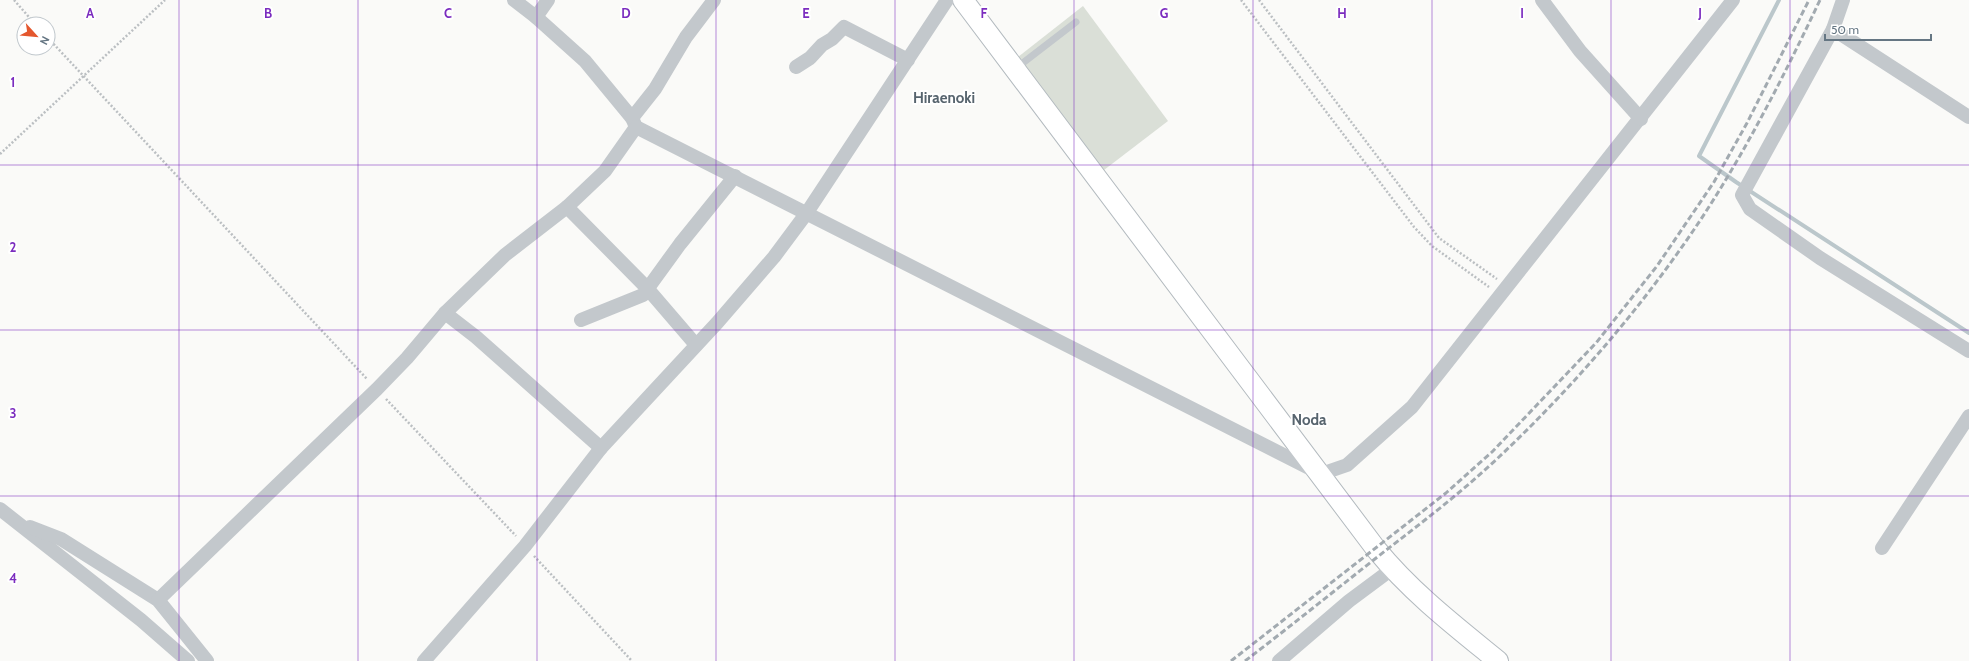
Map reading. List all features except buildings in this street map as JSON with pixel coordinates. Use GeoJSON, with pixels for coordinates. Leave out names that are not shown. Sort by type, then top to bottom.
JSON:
{"type":"FeatureCollection","features":[{"type":"Feature","properties":{"kind":"street"},"geometry":{"type":"LineString","coordinates":[[514,0],[536,17],[585,61],[634,122],[806,214],[1321,474],[1347,464],[1412,407],[1558,220],[1641,119],[1733,0]]}},
{"type":"Feature","properties":{"kind":"street"},"geometry":{"type":"LineString","coordinates":[[536,17],[548,0]]}},
{"type":"Feature","properties":{"kind":"street"},"geometry":{"type":"LineString","coordinates":[[158,600],[377,389],[407,358],[445,313],[505,255],[567,207],[605,171],[686,37],[714,0]]}},
{"type":"Feature","properties":{"kind":"street"},"geometry":{"type":"LineString","coordinates":[[424,661],[525,546],[601,448],[696,345],[774,257],[806,214],[947,0]]}},
{"type":"Feature","properties":{"kind":"street"},"geometry":{"type":"LineString","coordinates":[[963,0],[1392,569],[1427,603],[1498,661]]}},
{"type":"Feature","properties":{"kind":"street"},"geometry":{"type":"LineString","coordinates":[[1542,0],[1580,52],[1641,119]]}},
{"type":"Feature","properties":{"kind":"street"},"geometry":{"type":"LineString","coordinates":[[1843,0],[1832,29],[1742,195],[1750,209],[1820,258],[1969,351]]}},
{"type":"Feature","properties":{"kind":"street"},"geometry":{"type":"LineString","coordinates":[[796,67],[810,58],[822,45],[832,39],[844,27],[908,60]]}},
{"type":"Feature","properties":{"kind":"street"},"geometry":{"type":"LineString","coordinates":[[1832,29],[1969,117]]}},
{"type":"Feature","properties":{"kind":"street"},"geometry":{"type":"LineString","coordinates":[[581,320],[642,295],[680,244],[735,176]]}},
{"type":"Feature","properties":{"kind":"street"},"geometry":{"type":"LineString","coordinates":[[567,207],[647,288],[696,345]]}},
{"type":"Feature","properties":{"kind":"street"},"geometry":{"type":"LineString","coordinates":[[445,313],[476,337],[601,448]]}},
{"type":"Feature","properties":{"kind":"street"},"geometry":{"type":"LineString","coordinates":[[1882,548],[1969,416]]}},
{"type":"Feature","properties":{"kind":"street"},"geometry":{"type":"LineString","coordinates":[[0,509],[141,620],[188,661]]}},
{"type":"Feature","properties":{"kind":"street"},"geometry":{"type":"LineString","coordinates":[[19,523],[61,538],[158,600],[207,661]]}},
{"type":"Feature","properties":{"kind":"street"},"geometry":{"type":"LineString","coordinates":[[1279,661],[1348,601],[1392,569]]}},
{"type":"Feature","properties":{"kind":"lane"},"geometry":{"type":"LineString","coordinates":[[1015,69],[1076,22]]}},
{"type":"Feature","properties":{"kind":"path"},"geometry":{"type":"LineString","coordinates":[[14,0],[28,16]]}},
{"type":"Feature","properties":{"kind":"path"},"geometry":{"type":"LineString","coordinates":[[0,154],[165,0]]}},
{"type":"Feature","properties":{"kind":"path"},"geometry":{"type":"LineString","coordinates":[[1241,0],[1414,227],[1432,246],[1504,291]]}},
{"type":"Feature","properties":{"kind":"path"},"geometry":{"type":"LineString","coordinates":[[1259,0],[1439,238],[1504,291]]}},
{"type":"Feature","properties":{"kind":"path"},"geometry":{"type":"LineString","coordinates":[[56,47],[632,661]]}},
{"type":"Feature","properties":{"kind":"shaded area"},"geometry":{"type":"Polygon","coordinates":[[[1083,6],[1168,121],[1104,170],[1018,57],[1083,6]]]}},
{"type":"Feature","properties":{"kind":"waterway"},"geometry":{"type":"LineString","coordinates":[[1779,0],[1699,156],[1736,182],[1969,333]]}},
{"type":"Feature","properties":{"kind":"railway"},"geometry":{"type":"LineString","coordinates":[[1231,661],[1446,493],[1492,452],[1596,343],[1657,266],[1714,182],[1747,123],[1809,0]]}},
{"type":"Feature","properties":{"kind":"railway"},"geometry":{"type":"LineString","coordinates":[[1245,661],[1429,517],[1471,482],[1552,405],[1602,349],[1626,321],[1672,261],[1711,204],[1761,118],[1820,0]]}},
{"type":"Feature","properties":{"kind":"district","name":"Hiraenoki"},"geometry":{"type":"Point","coordinates":[944,98]}},
{"type":"Feature","properties":{"kind":"district","name":"Noda"},"geometry":{"type":"Point","coordinates":[1309,420]}}]}
